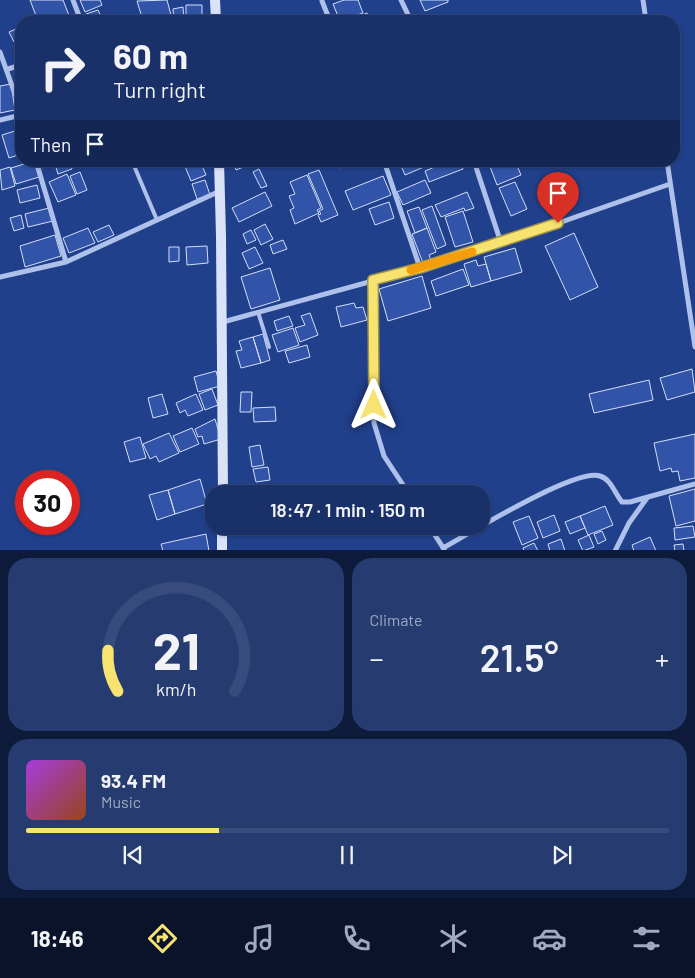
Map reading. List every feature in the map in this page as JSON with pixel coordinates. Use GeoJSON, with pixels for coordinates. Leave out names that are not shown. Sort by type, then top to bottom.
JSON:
{"type":"FeatureCollection","features":[{"type":"Feature","properties":{"kind":"street"},"geometry":{"type":"LineString","coordinates":[[73,0],[79,15]]}},
{"type":"Feature","properties":{"kind":"street"},"geometry":{"type":"LineString","coordinates":[[215,0],[216,15]]}},
{"type":"Feature","properties":{"kind":"street"},"geometry":{"type":"LineString","coordinates":[[401,0],[408,15]]}},
{"type":"Feature","properties":{"kind":"street"},"geometry":{"type":"LineString","coordinates":[[643,0],[645,15]]}},
{"type":"Feature","properties":{"kind":"street"},"geometry":{"type":"LineString","coordinates":[[322,1],[328,15]]}},
{"type":"Feature","properties":{"kind":"street"},"geometry":{"type":"LineString","coordinates":[[0,52],[15,92]]}},
{"type":"Feature","properties":{"kind":"street"},"geometry":{"type":"LineString","coordinates":[[8,70],[15,67]]}},
{"type":"Feature","properties":{"kind":"street"},"geometry":{"type":"LineString","coordinates":[[0,120],[15,117]]}},
{"type":"Feature","properties":{"kind":"street"},"geometry":{"type":"LineString","coordinates":[[38,167],[66,262]]}},
{"type":"Feature","properties":{"kind":"street"},"geometry":{"type":"LineString","coordinates":[[218,167],[223,322],[223,485]]}},
{"type":"Feature","properties":{"kind":"street"},"geometry":{"type":"LineString","coordinates":[[386,167],[420,268]]}},
{"type":"Feature","properties":{"kind":"street"},"geometry":{"type":"LineString","coordinates":[[476,167],[501,243]]}},
{"type":"Feature","properties":{"kind":"street"},"geometry":{"type":"LineString","coordinates":[[668,167],[695,347]]}},
{"type":"Feature","properties":{"kind":"street"},"geometry":{"type":"LineString","coordinates":[[223,322],[420,268],[501,243],[670,184]]}},
{"type":"Feature","properties":{"kind":"street"},"geometry":{"type":"LineString","coordinates":[[0,277],[66,262],[220,191]]}},
{"type":"Feature","properties":{"kind":"street"},"geometry":{"type":"LineString","coordinates":[[373,280],[374,422],[384,456],[403,485]]}},
{"type":"Feature","properties":{"kind":"street"},"geometry":{"type":"LineString","coordinates":[[435,535],[444,549],[542,494],[585,475],[601,476],[609,483],[622,502],[695,484]]}},
{"type":"Feature","properties":{"kind":"street"},"geometry":{"type":"LineString","coordinates":[[614,550],[628,523],[648,497]]}},
{"type":"Feature","properties":{"kind":"street"},"geometry":{"type":"LineString","coordinates":[[222,535],[222,550]]}},
{"type":"Feature","properties":{"kind":"lane"},"geometry":{"type":"LineString","coordinates":[[135,167],[158,220]]}},
{"type":"Feature","properties":{"kind":"lane"},"geometry":{"type":"LineString","coordinates":[[258,312],[270,347]]}},
{"type":"Feature","properties":{"kind":"building"},"geometry":{"type":"Polygon","coordinates":[[[30,0],[63,0],[69,15],[36,15],[30,0]]]}},
{"type":"Feature","properties":{"kind":"building"},"geometry":{"type":"Polygon","coordinates":[[[80,0],[100,0],[102,5],[85,12],[80,0]]]}},
{"type":"Feature","properties":{"kind":"building"},"geometry":{"type":"Polygon","coordinates":[[[167,0],[171,15],[141,15],[137,1],[167,0]]]}},
{"type":"Feature","properties":{"kind":"building"},"geometry":{"type":"Polygon","coordinates":[[[344,0],[358,0],[363,13],[357,15],[338,15],[333,4],[344,0]]]}},
{"type":"Feature","properties":{"kind":"building"},"geometry":{"type":"Polygon","coordinates":[[[420,0],[448,0],[448,2],[425,11],[420,0]]]}},
{"type":"Feature","properties":{"kind":"building"},"geometry":{"type":"Polygon","coordinates":[[[186,5],[202,5],[202,15],[186,15],[186,5]]]}},
{"type":"Feature","properties":{"kind":"building"},"geometry":{"type":"Polygon","coordinates":[[[183,7],[184,15],[174,15],[173,9],[183,7]]]}},
{"type":"Feature","properties":{"kind":"building"},"geometry":{"type":"Polygon","coordinates":[[[98,10],[100,15],[86,15],[98,10]]]}},
{"type":"Feature","properties":{"kind":"building"},"geometry":{"type":"Polygon","coordinates":[[[15,30],[15,42],[14,42],[9,32],[15,30]]]}},
{"type":"Feature","properties":{"kind":"building"},"geometry":{"type":"Polygon","coordinates":[[[11,84],[15,110],[0,113],[0,86],[11,84]]]}},
{"type":"Feature","properties":{"kind":"building"},"geometry":{"type":"Polygon","coordinates":[[[15,131],[15,156],[9,158],[2,135],[15,131]]]}},
{"type":"Feature","properties":{"kind":"building"},"geometry":{"type":"Polygon","coordinates":[[[10,167],[15,186],[2,190],[0,170],[10,167]]]}},
{"type":"Feature","properties":{"kind":"building"},"geometry":{"type":"Polygon","coordinates":[[[36,167],[39,177],[16,184],[11,168],[36,167]]]}},
{"type":"Feature","properties":{"kind":"building"},"geometry":{"type":"Polygon","coordinates":[[[56,167],[71,167],[72,169],[58,174],[56,167]]]}},
{"type":"Feature","properties":{"kind":"building"},"geometry":{"type":"Polygon","coordinates":[[[185,167],[203,167],[206,175],[191,181],[185,167]]]}},
{"type":"Feature","properties":{"kind":"building"},"geometry":{"type":"Polygon","coordinates":[[[402,167],[424,167],[405,175],[402,167]]]}},
{"type":"Feature","properties":{"kind":"building"},"geometry":{"type":"Polygon","coordinates":[[[435,167],[462,167],[463,169],[429,182],[425,171],[435,167]]]}},
{"type":"Feature","properties":{"kind":"building"},"geometry":{"type":"Polygon","coordinates":[[[490,167],[518,167],[521,175],[497,185],[490,167]]]}},
{"type":"Feature","properties":{"kind":"building"},"geometry":{"type":"Polygon","coordinates":[[[259,169],[267,186],[261,188],[253,172],[259,169]]]}},
{"type":"Feature","properties":{"kind":"building"},"geometry":{"type":"Polygon","coordinates":[[[319,170],[338,215],[321,222],[318,215],[321,214],[319,211],[323,209],[308,174],[319,170]]]}},
{"type":"Feature","properties":{"kind":"building"},"geometry":{"type":"Polygon","coordinates":[[[80,172],[87,190],[77,194],[70,176],[80,172]]]}},
{"type":"Feature","properties":{"kind":"building"},"geometry":{"type":"Polygon","coordinates":[[[67,174],[76,195],[58,202],[49,182],[67,174]]]}},
{"type":"Feature","properties":{"kind":"building"},"geometry":{"type":"Polygon","coordinates":[[[307,175],[321,208],[317,210],[319,213],[295,224],[290,210],[294,208],[289,196],[295,194],[290,182],[307,175]]]}},
{"type":"Feature","properties":{"kind":"building"},"geometry":{"type":"Polygon","coordinates":[[[383,176],[391,195],[353,210],[345,191],[383,176]]]}},
{"type":"Feature","properties":{"kind":"building"},"geometry":{"type":"Polygon","coordinates":[[[205,180],[210,195],[197,199],[192,184],[205,180]]]}},
{"type":"Feature","properties":{"kind":"building"},"geometry":{"type":"Polygon","coordinates":[[[425,180],[431,193],[403,205],[397,192],[425,180]]]}},
{"type":"Feature","properties":{"kind":"building"},"geometry":{"type":"Polygon","coordinates":[[[515,182],[527,209],[511,216],[499,188],[515,182]]]}},
{"type":"Feature","properties":{"kind":"building"},"geometry":{"type":"Polygon","coordinates":[[[37,185],[40,198],[20,203],[17,190],[37,185]]]}},
{"type":"Feature","properties":{"kind":"building"},"geometry":{"type":"Polygon","coordinates":[[[265,192],[272,206],[239,222],[232,208],[265,192]]]}},
{"type":"Feature","properties":{"kind":"building"},"geometry":{"type":"Polygon","coordinates":[[[467,192],[474,208],[465,211],[464,208],[441,217],[435,205],[467,192]]]}},
{"type":"Feature","properties":{"kind":"building"},"geometry":{"type":"Polygon","coordinates":[[[389,202],[394,218],[375,225],[369,209],[389,202]]]}},
{"type":"Feature","properties":{"kind":"building"},"geometry":{"type":"Polygon","coordinates":[[[432,206],[446,245],[437,249],[422,210],[432,206]]]}},
{"type":"Feature","properties":{"kind":"building"},"geometry":{"type":"Polygon","coordinates":[[[419,207],[427,228],[415,233],[407,211],[419,207]]]}},
{"type":"Feature","properties":{"kind":"building"},"geometry":{"type":"Polygon","coordinates":[[[49,208],[53,221],[28,227],[25,214],[49,208]]]}},
{"type":"Feature","properties":{"kind":"building"},"geometry":{"type":"Polygon","coordinates":[[[463,211],[473,242],[455,247],[445,217],[463,211]]]}},
{"type":"Feature","properties":{"kind":"building"},"geometry":{"type":"Polygon","coordinates":[[[21,215],[24,228],[14,231],[10,218],[21,215]]]}},
{"type":"Feature","properties":{"kind":"building"},"geometry":{"type":"Polygon","coordinates":[[[265,224],[273,239],[261,245],[254,230],[265,224]]]}},
{"type":"Feature","properties":{"kind":"building"},"geometry":{"type":"Polygon","coordinates":[[[109,225],[114,235],[98,242],[93,232],[109,225]]]}},
{"type":"Feature","properties":{"kind":"building"},"geometry":{"type":"Polygon","coordinates":[[[88,228],[95,243],[69,253],[63,238],[88,228]]]}},
{"type":"Feature","properties":{"kind":"building"},"geometry":{"type":"Polygon","coordinates":[[[427,228],[436,252],[429,255],[431,260],[423,263],[412,234],[427,228]]]}},
{"type":"Feature","properties":{"kind":"building"},"geometry":{"type":"Polygon","coordinates":[[[251,230],[256,240],[247,244],[243,234],[251,230]]]}},
{"type":"Feature","properties":{"kind":"building"},"geometry":{"type":"Polygon","coordinates":[[[574,233],[598,287],[570,300],[545,246],[574,233]]]}},
{"type":"Feature","properties":{"kind":"building"},"geometry":{"type":"Polygon","coordinates":[[[55,235],[61,256],[25,267],[20,246],[55,235]]]}},
{"type":"Feature","properties":{"kind":"building"},"geometry":{"type":"Polygon","coordinates":[[[283,240],[287,249],[273,254],[270,245],[283,240]]]}},
{"type":"Feature","properties":{"kind":"building"},"geometry":{"type":"Polygon","coordinates":[[[207,246],[208,263],[187,265],[186,247],[207,246]]]}},
{"type":"Feature","properties":{"kind":"building"},"geometry":{"type":"Polygon","coordinates":[[[169,247],[179,247],[179,261],[169,262],[169,247]]]}},
{"type":"Feature","properties":{"kind":"building"},"geometry":{"type":"Polygon","coordinates":[[[255,247],[263,263],[249,269],[242,253],[255,247]]]}},
{"type":"Feature","properties":{"kind":"building"},"geometry":{"type":"Polygon","coordinates":[[[515,248],[522,272],[491,281],[484,257],[515,248]]]}},
{"type":"Feature","properties":{"kind":"building"},"geometry":{"type":"Polygon","coordinates":[[[476,260],[478,266],[486,264],[491,281],[471,287],[464,264],[476,260]]]}},
{"type":"Feature","properties":{"kind":"building"},"geometry":{"type":"Polygon","coordinates":[[[270,268],[280,300],[251,309],[241,277],[270,268]]]}},
{"type":"Feature","properties":{"kind":"building"},"geometry":{"type":"Polygon","coordinates":[[[463,269],[469,285],[436,296],[431,281],[463,269]]]}},
{"type":"Feature","properties":{"kind":"building"},"geometry":{"type":"Polygon","coordinates":[[[422,276],[431,308],[388,321],[379,289],[422,276]]]}},
{"type":"Feature","properties":{"kind":"building"},"geometry":{"type":"Polygon","coordinates":[[[354,303],[356,308],[363,307],[367,320],[341,327],[336,307],[354,303]]]}},
{"type":"Feature","properties":{"kind":"building"},"geometry":{"type":"Polygon","coordinates":[[[310,313],[318,335],[300,342],[295,328],[305,325],[301,316],[310,313]]]}},
{"type":"Feature","properties":{"kind":"building"},"geometry":{"type":"Polygon","coordinates":[[[289,316],[293,326],[277,331],[274,321],[289,316]]]}},
{"type":"Feature","properties":{"kind":"building"},"geometry":{"type":"Polygon","coordinates":[[[293,328],[299,345],[278,352],[272,335],[293,328]]]}},
{"type":"Feature","properties":{"kind":"building"},"geometry":{"type":"Polygon","coordinates":[[[263,334],[270,360],[261,363],[253,337],[263,334]]]}},
{"type":"Feature","properties":{"kind":"building"},"geometry":{"type":"Polygon","coordinates":[[[253,337],[261,363],[241,368],[236,351],[242,350],[239,341],[253,337]]]}},
{"type":"Feature","properties":{"kind":"building"},"geometry":{"type":"Polygon","coordinates":[[[307,345],[310,357],[289,363],[285,351],[307,345]]]}},
{"type":"Feature","properties":{"kind":"building"},"geometry":{"type":"Polygon","coordinates":[[[692,369],[695,392],[667,400],[660,378],[692,369]]]}},
{"type":"Feature","properties":{"kind":"building"},"geometry":{"type":"Polygon","coordinates":[[[216,371],[220,386],[198,392],[194,377],[216,371]]]}},
{"type":"Feature","properties":{"kind":"building"},"geometry":{"type":"Polygon","coordinates":[[[649,380],[653,400],[594,413],[589,394],[649,380]]]}},
{"type":"Feature","properties":{"kind":"building"},"geometry":{"type":"Polygon","coordinates":[[[212,389],[218,405],[205,410],[199,394],[212,389]]]}},
{"type":"Feature","properties":{"kind":"building"},"geometry":{"type":"Polygon","coordinates":[[[241,392],[252,392],[251,412],[240,412],[241,392]]]}},
{"type":"Feature","properties":{"kind":"building"},"geometry":{"type":"Polygon","coordinates":[[[162,394],[168,414],[153,418],[148,398],[162,394]]]}},
{"type":"Feature","properties":{"kind":"building"},"geometry":{"type":"Polygon","coordinates":[[[196,394],[203,410],[188,416],[185,410],[180,413],[176,403],[196,394]]]}},
{"type":"Feature","properties":{"kind":"building"},"geometry":{"type":"Polygon","coordinates":[[[275,407],[276,421],[254,422],[253,408],[275,407]]]}},
{"type":"Feature","properties":{"kind":"building"},"geometry":{"type":"Polygon","coordinates":[[[215,419],[221,439],[204,444],[202,436],[198,437],[195,429],[215,419]]]}},
{"type":"Feature","properties":{"kind":"building"},"geometry":{"type":"Polygon","coordinates":[[[192,428],[199,444],[180,452],[173,436],[192,428]]]}},
{"type":"Feature","properties":{"kind":"building"},"geometry":{"type":"Polygon","coordinates":[[[169,433],[179,453],[159,462],[156,456],[150,459],[143,444],[169,433]]]}},
{"type":"Feature","properties":{"kind":"building"},"geometry":{"type":"Polygon","coordinates":[[[695,434],[695,478],[680,481],[678,471],[672,472],[671,468],[660,471],[654,443],[695,434]]]}},
{"type":"Feature","properties":{"kind":"building"},"geometry":{"type":"Polygon","coordinates":[[[140,437],[146,458],[130,462],[124,442],[140,437]]]}},
{"type":"Feature","properties":{"kind":"building"},"geometry":{"type":"Polygon","coordinates":[[[260,445],[264,465],[252,467],[249,447],[260,445]]]}},
{"type":"Feature","properties":{"kind":"building"},"geometry":{"type":"Polygon","coordinates":[[[268,467],[270,480],[256,482],[253,469],[268,467]]]}},
{"type":"Feature","properties":{"kind":"building"},"geometry":{"type":"Polygon","coordinates":[[[200,479],[205,505],[175,514],[168,490],[200,479]]]}},
{"type":"Feature","properties":{"kind":"building"},"geometry":{"type":"Polygon","coordinates":[[[695,489],[695,521],[676,526],[669,496],[695,489]]]}},
{"type":"Feature","properties":{"kind":"building"},"geometry":{"type":"Polygon","coordinates":[[[168,490],[175,514],[157,520],[149,495],[168,490]]]}},
{"type":"Feature","properties":{"kind":"building"},"geometry":{"type":"Polygon","coordinates":[[[605,506],[613,525],[588,535],[580,516],[605,506]]]}},
{"type":"Feature","properties":{"kind":"building"},"geometry":{"type":"Polygon","coordinates":[[[554,515],[560,531],[543,538],[537,522],[554,515]]]}},
{"type":"Feature","properties":{"kind":"building"},"geometry":{"type":"Polygon","coordinates":[[[529,516],[538,538],[522,545],[513,522],[529,516]]]}},
{"type":"Feature","properties":{"kind":"building"},"geometry":{"type":"Polygon","coordinates":[[[580,516],[585,528],[570,534],[565,522],[580,516]]]}},
{"type":"Feature","properties":{"kind":"building"},"geometry":{"type":"Polygon","coordinates":[[[693,526],[695,537],[675,540],[674,528],[693,526]]]}},
{"type":"Feature","properties":{"kind":"building"},"geometry":{"type":"Polygon","coordinates":[[[602,531],[606,540],[598,544],[594,534],[602,531]]]}},
{"type":"Feature","properties":{"kind":"building"},"geometry":{"type":"Polygon","coordinates":[[[205,534],[209,550],[163,550],[161,544],[205,534]]]}},
{"type":"Feature","properties":{"kind":"building"},"geometry":{"type":"Polygon","coordinates":[[[589,535],[594,547],[583,550],[578,540],[589,535]]]}},
{"type":"Feature","properties":{"kind":"building"},"geometry":{"type":"Polygon","coordinates":[[[650,537],[656,550],[634,550],[632,545],[650,537]]]}},
{"type":"Feature","properties":{"kind":"building"},"geometry":{"type":"Polygon","coordinates":[[[561,539],[565,550],[550,550],[548,544],[561,539]]]}},
{"type":"Feature","properties":{"kind":"building"},"geometry":{"type":"Polygon","coordinates":[[[534,543],[538,550],[524,550],[523,548],[534,543]]]}},
{"type":"Feature","properties":{"kind":"building"},"geometry":{"type":"Polygon","coordinates":[[[683,544],[684,550],[675,550],[674,545],[683,544]]]}},
{"type":"Feature","properties":{"kind":"slow traffic"},"geometry":{"type":"LineString","coordinates":[[411,270],[472,252]]}},
{"type":"Feature","properties":{"kind":"route"},"geometry":{"type":"LineString","coordinates":[[374,405],[373,280],[420,268],[558,223]]}}]}
